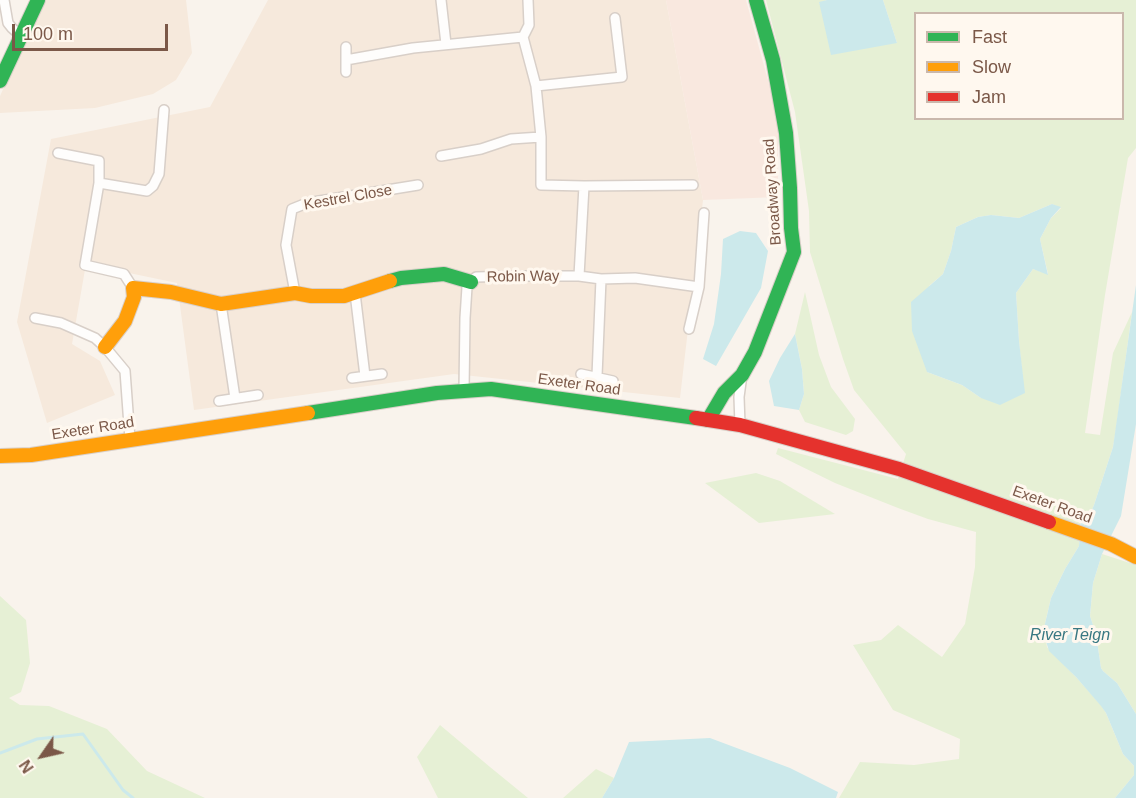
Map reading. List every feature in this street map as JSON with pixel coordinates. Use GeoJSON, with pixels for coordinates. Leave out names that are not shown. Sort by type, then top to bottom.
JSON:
{"type":"FeatureCollection","features":[{"type":"Feature","properties":{"kind":"street"},"geometry":{"type":"LineString","coordinates":[[4,0],[8,23],[21,36]]}},
{"type":"Feature","properties":{"kind":"street"},"geometry":{"type":"LineString","coordinates":[[0,81],[38,0]]}},
{"type":"Feature","properties":{"kind":"street"},"geometry":{"type":"LineString","coordinates":[[441,0],[446,44]]}},
{"type":"Feature","properties":{"kind":"street"},"geometry":{"type":"LineString","coordinates":[[528,0],[529,25],[523,37],[536,86],[542,137],[541,184],[693,185]]}},
{"type":"Feature","properties":{"kind":"street","name":"Broadway Road"},"geometry":{"type":"LineString","coordinates":[[708,420],[724,393],[742,375],[755,352],[794,252],[786,133],[772,60],[756,0]]}},
{"type":"Feature","properties":{"kind":"street"},"geometry":{"type":"LineString","coordinates":[[536,86],[622,77],[615,18]]}},
{"type":"Feature","properties":{"kind":"street"},"geometry":{"type":"LineString","coordinates":[[346,60],[446,44],[523,37]]}},
{"type":"Feature","properties":{"kind":"street"},"geometry":{"type":"LineString","coordinates":[[346,47],[346,72]]}},
{"type":"Feature","properties":{"kind":"street"},"geometry":{"type":"LineString","coordinates":[[99,183],[147,191],[153,186],[159,174],[164,110]]}},
{"type":"Feature","properties":{"kind":"street"},"geometry":{"type":"LineString","coordinates":[[441,156],[481,149],[511,139],[542,137]]}},
{"type":"Feature","properties":{"kind":"street"},"geometry":{"type":"LineString","coordinates":[[58,153],[99,161],[99,183],[85,265],[124,274],[133,288],[134,297],[125,321],[105,347]]}},
{"type":"Feature","properties":{"kind":"street","name":"Kestrel Close"},"geometry":{"type":"LineString","coordinates":[[296,293],[286,245],[292,209],[307,203],[418,186]]}},
{"type":"Feature","properties":{"kind":"street","name":"Robin Way"},"geometry":{"type":"LineString","coordinates":[[579,276],[584,186]]}},
{"type":"Feature","properties":{"kind":"street"},"geometry":{"type":"LineString","coordinates":[[689,329],[699,287],[704,213]]}},
{"type":"Feature","properties":{"kind":"street"},"geometry":{"type":"LineString","coordinates":[[133,288],[171,292],[221,304],[296,293],[311,296],[344,296],[401,278],[444,274],[471,282]]}},
{"type":"Feature","properties":{"kind":"street","name":"Robin Way"},"geometry":{"type":"LineString","coordinates":[[465,390],[466,287],[476,278],[579,276],[601,279],[635,278],[699,287]]}},
{"type":"Feature","properties":{"kind":"street"},"geometry":{"type":"LineString","coordinates":[[597,376],[601,279]]}},
{"type":"Feature","properties":{"kind":"street"},"geometry":{"type":"LineString","coordinates":[[355,293],[365,376]]}},
{"type":"Feature","properties":{"kind":"street"},"geometry":{"type":"LineString","coordinates":[[221,304],[235,398]]}},
{"type":"Feature","properties":{"kind":"street"},"geometry":{"type":"LineString","coordinates":[[35,318],[61,323],[95,338],[125,371],[130,440]]}},
{"type":"Feature","properties":{"kind":"street"},"geometry":{"type":"LineString","coordinates":[[352,378],[382,374]]}},
{"type":"Feature","properties":{"kind":"street"},"geometry":{"type":"LineString","coordinates":[[581,374],[613,381]]}},
{"type":"Feature","properties":{"kind":"street","name":"Broadway Road"},"geometry":{"type":"LineString","coordinates":[[740,425],[739,397],[742,375]]}},
{"type":"Feature","properties":{"kind":"street","name":"Exeter Road"},"geometry":{"type":"LineString","coordinates":[[0,456],[31,455],[426,395],[491,389],[740,425],[874,461],[1111,544],[1136,557]]}},
{"type":"Feature","properties":{"kind":"street"},"geometry":{"type":"LineString","coordinates":[[219,401],[258,395]]}},
{"type":"Feature","properties":{"kind":"shaded area"},"geometry":{"type":"Polygon","coordinates":[[[44,0],[186,0],[192,53],[176,80],[153,94],[95,108],[0,113],[0,96],[44,0]]]}},
{"type":"Feature","properties":{"kind":"shaded area"},"geometry":{"type":"Polygon","coordinates":[[[268,0],[666,0],[703,200],[680,398],[454,374],[194,410],[177,283],[86,264],[72,344],[100,361],[115,395],[47,423],[17,322],[51,139],[210,107],[268,0]]]}},
{"type":"Feature","properties":{"kind":"shaded area"},"geometry":{"type":"Polygon","coordinates":[[[666,0],[746,0],[778,117],[778,197],[703,200],[666,0]]]}},
{"type":"Feature","properties":{"kind":"green space"},"geometry":{"type":"Polygon","coordinates":[[[766,0],[827,0],[819,3],[897,43],[883,0],[1136,0],[1136,148],[1128,158],[1085,433],[1100,435],[1113,353],[1132,312],[1116,429],[1113,447],[1094,505],[1090,514],[1081,519],[1079,546],[1051,598],[1044,628],[1047,647],[1101,705],[1123,754],[1134,766],[1134,775],[1115,798],[839,798],[860,762],[914,765],[959,759],[960,739],[893,710],[853,645],[881,640],[898,625],[942,657],[965,624],[975,567],[976,532],[898,508],[835,483],[776,454],[778,448],[898,479],[906,454],[854,390],[810,252],[809,211],[795,112],[766,0]],[[1052,204],[1019,218],[991,215],[978,217],[956,227],[943,274],[929,286],[927,372],[962,385],[981,398],[1024,393],[1016,293],[1033,269],[1048,274],[1040,239],[1051,218],[1061,208],[1052,204]]]}},
{"type":"Feature","properties":{"kind":"green space"},"geometry":{"type":"Polygon","coordinates":[[[805,292],[819,355],[831,387],[855,419],[853,431],[846,435],[805,422],[799,410],[804,394],[795,334],[805,292]]]}},
{"type":"Feature","properties":{"kind":"green space"},"geometry":{"type":"Polygon","coordinates":[[[756,473],[780,481],[835,514],[759,523],[705,483],[756,473]]]}},
{"type":"Feature","properties":{"kind":"green space"},"geometry":{"type":"Polygon","coordinates":[[[1102,554],[1136,565],[1136,714],[1117,683],[1101,668],[1096,634],[1090,616],[1093,583],[1102,554]]]}},
{"type":"Feature","properties":{"kind":"green space"},"geometry":{"type":"Polygon","coordinates":[[[0,596],[26,620],[30,663],[21,692],[9,698],[20,705],[49,706],[107,729],[147,771],[205,798],[0,798],[0,596]]]}},
{"type":"Feature","properties":{"kind":"green space"},"geometry":{"type":"Polygon","coordinates":[[[440,725],[528,798],[438,798],[417,757],[440,725]]]}},
{"type":"Feature","properties":{"kind":"green space"},"geometry":{"type":"Polygon","coordinates":[[[596,769],[614,778],[602,798],[563,798],[596,769]]]}},
{"type":"Feature","properties":{"kind":"water"},"geometry":{"type":"Polygon","coordinates":[[[883,0],[897,43],[831,55],[819,2],[883,0]]]}},
{"type":"Feature","properties":{"kind":"water"},"geometry":{"type":"Polygon","coordinates":[[[1052,204],[1061,207],[1051,218],[1040,239],[1048,275],[1033,269],[1016,293],[1025,393],[1000,405],[981,398],[962,385],[927,372],[912,331],[911,302],[943,274],[956,227],[978,217],[991,215],[1019,218],[1052,204]]]}},
{"type":"Feature","properties":{"kind":"water"},"geometry":{"type":"Polygon","coordinates":[[[740,231],[756,233],[768,251],[761,288],[716,366],[703,359],[714,324],[723,239],[740,231]]]}},
{"type":"Feature","properties":{"kind":"water","name":"River Teign"},"geometry":{"type":"Polygon","coordinates":[[[1136,285],[1136,424],[1121,516],[1102,554],[1093,583],[1090,616],[1096,634],[1101,668],[1117,683],[1136,714],[1136,798],[1115,798],[1134,775],[1134,766],[1123,754],[1101,706],[1049,651],[1044,628],[1051,598],[1079,546],[1081,519],[1090,514],[1094,505],[1113,447],[1136,285]]]}},
{"type":"Feature","properties":{"kind":"water"},"geometry":{"type":"Polygon","coordinates":[[[795,334],[804,394],[799,410],[774,406],[769,381],[795,334]]]}},
{"type":"Feature","properties":{"kind":"water"},"geometry":{"type":"Polygon","coordinates":[[[710,738],[790,768],[838,792],[836,798],[602,798],[614,778],[629,742],[710,738]]]}},
{"type":"Feature","properties":{"kind":"waterway"},"geometry":{"type":"LineString","coordinates":[[0,753],[37,739],[83,734],[123,790],[133,798]]}},
{"type":"Feature","properties":{"kind":"traffic: fast"},"geometry":{"type":"LineString","coordinates":[[0,81],[38,0]]}},
{"type":"Feature","properties":{"kind":"traffic: fast"},"geometry":{"type":"LineString","coordinates":[[708,420],[724,393],[742,375],[755,352],[794,252],[786,133],[773,60],[756,0]]}},
{"type":"Feature","properties":{"kind":"traffic: fast"},"geometry":{"type":"LineString","coordinates":[[390,281],[444,274],[471,282]]}},
{"type":"Feature","properties":{"kind":"traffic: fast"},"geometry":{"type":"LineString","coordinates":[[308,413],[437,393],[491,389],[696,418]]}},
{"type":"Feature","properties":{"kind":"traffic: slow"},"geometry":{"type":"LineString","coordinates":[[105,347],[125,321],[134,297],[133,288],[171,292],[221,304],[295,293],[311,296],[344,296],[390,281]]}},
{"type":"Feature","properties":{"kind":"traffic: slow"},"geometry":{"type":"LineString","coordinates":[[0,456],[31,455],[308,413]]}},
{"type":"Feature","properties":{"kind":"traffic: slow"},"geometry":{"type":"LineString","coordinates":[[1049,522],[1111,544],[1136,557]]}},
{"type":"Feature","properties":{"kind":"traffic: jam"},"geometry":{"type":"LineString","coordinates":[[696,418],[740,425],[899,469],[1049,522]]}}]}
